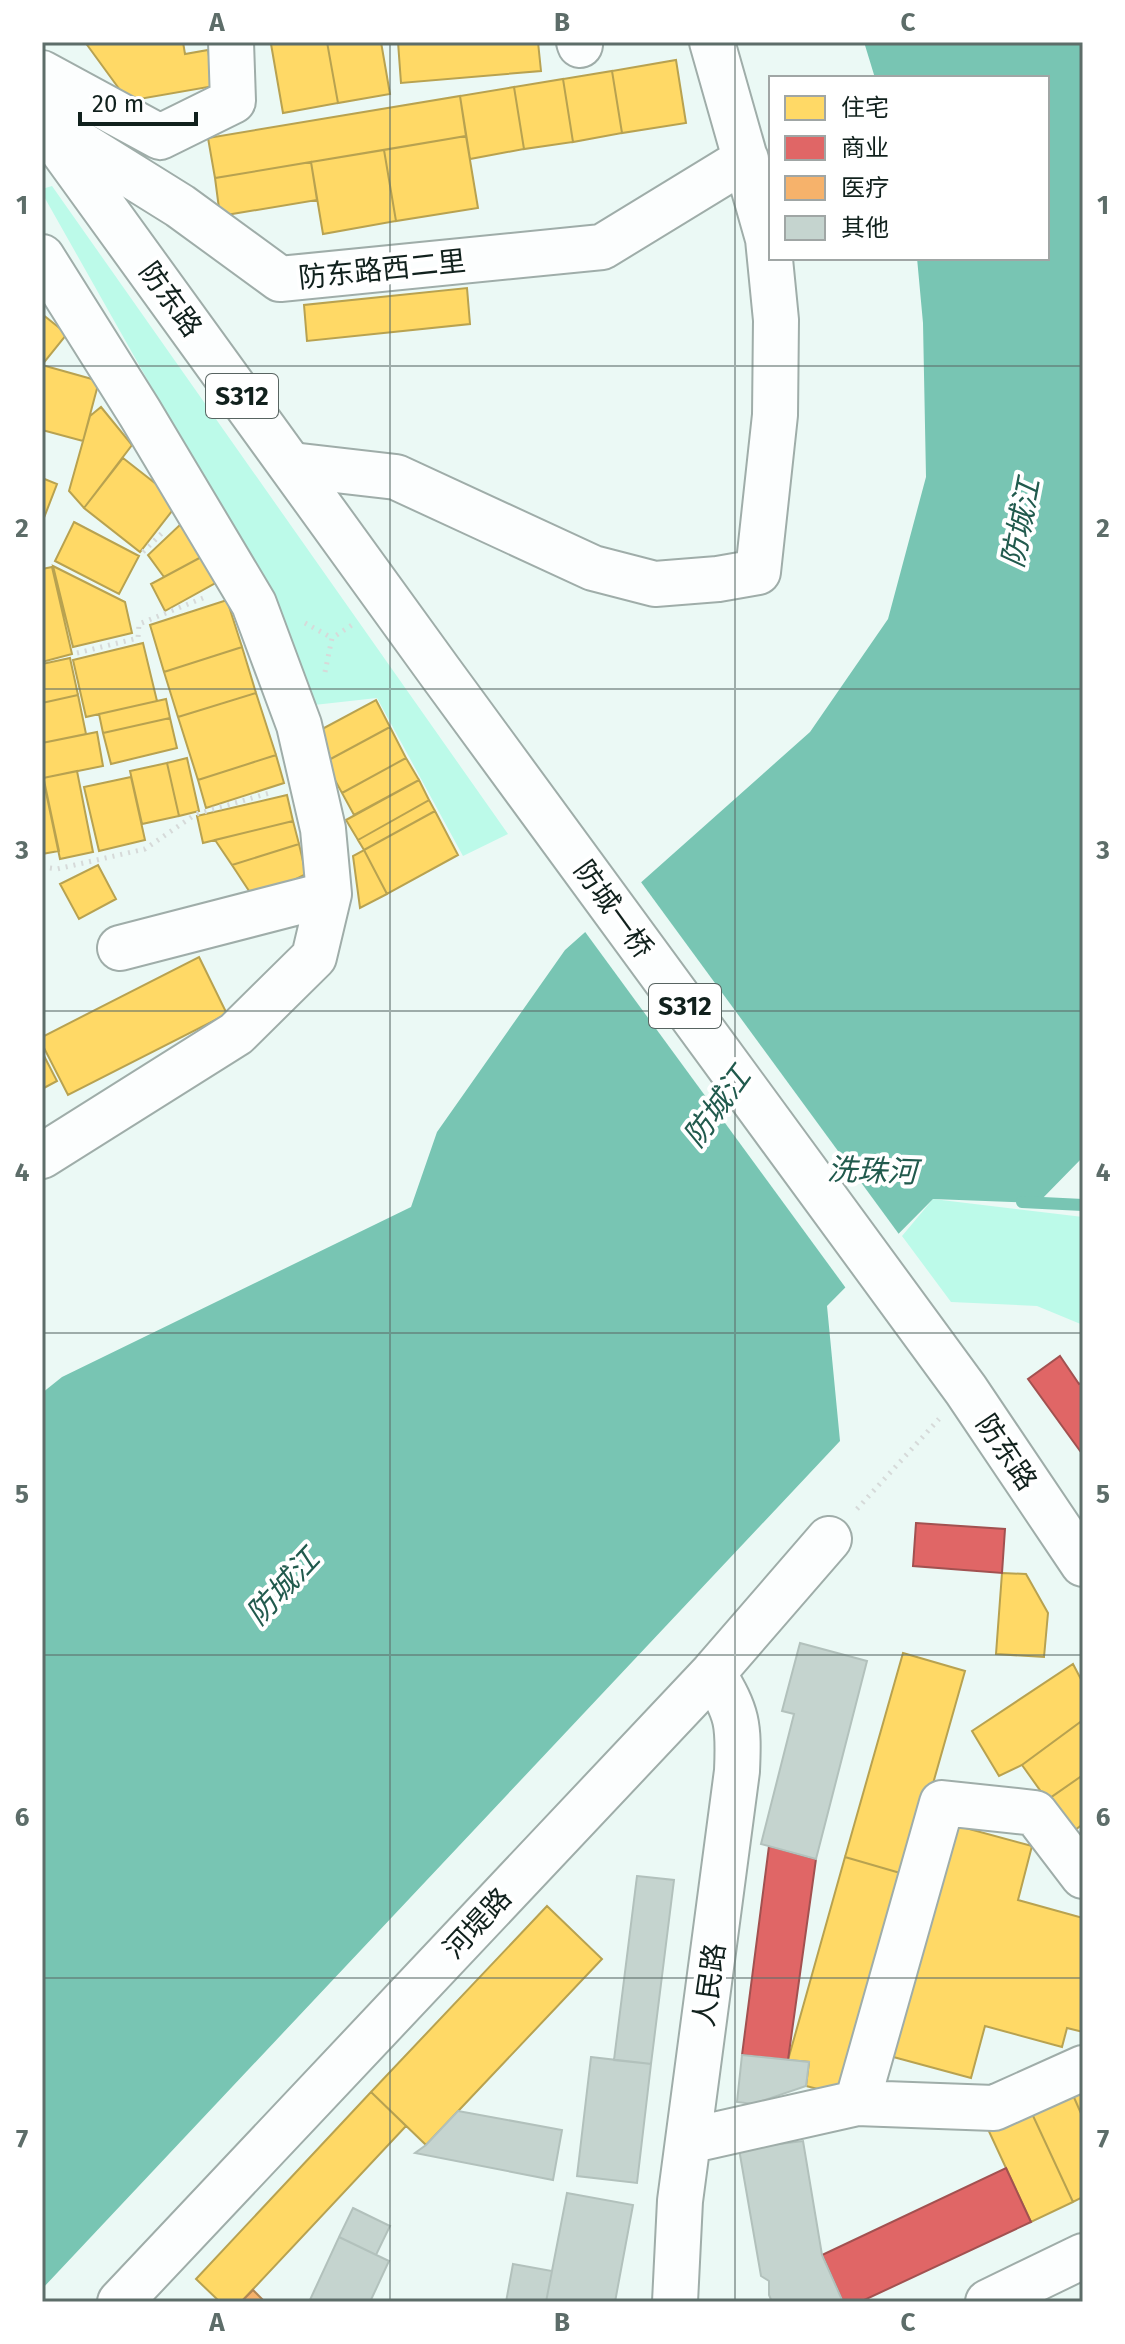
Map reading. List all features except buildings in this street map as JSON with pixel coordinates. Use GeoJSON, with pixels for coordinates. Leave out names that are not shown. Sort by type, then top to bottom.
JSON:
{"type":"FeatureCollection","features":[{"type":"Feature","properties":{"kind":"street"},"geometry":{"type":"LineString","coordinates":[[42,73],[160,137],[233,101],[231,42]]}},
{"type":"Feature","properties":{"kind":"street"},"geometry":{"type":"LineString","coordinates":[[712,42],[769,249]]}},
{"type":"Feature","properties":{"kind":"street","name":"防东路西二里"},"geometry":{"type":"LineString","coordinates":[[42,121],[180,206],[280,279],[602,247],[746,159]]}},
{"type":"Feature","properties":{"kind":"street","name":"防东路"},"geometry":{"type":"LineString","coordinates":[[42,121],[440,672]]}},
{"type":"Feature","properties":{"kind":"street"},"geometry":{"type":"LineString","coordinates":[[42,257],[254,604],[299,725],[323,829],[329,894],[314,957],[236,1034],[42,1156]]}},
{"type":"Feature","properties":{"kind":"street"},"geometry":{"type":"LineString","coordinates":[[292,465],[396,477],[593,568],[655,584],[758,572],[775,415],[776,320],[770,260]]}},
{"type":"Feature","properties":{"kind":"street","name":"防城一桥"},"geometry":{"type":"LineString","coordinates":[[440,672],[930,1341]]}},
{"type":"Feature","properties":{"kind":"street"},"geometry":{"type":"LineString","coordinates":[[120,948],[329,894]]}},
{"type":"Feature","properties":{"kind":"street","name":"防东路"},"geometry":{"type":"LineString","coordinates":[[930,1341],[1083,1564]]}},
{"type":"Feature","properties":{"kind":"street","name":"河堤路"},"geometry":{"type":"LineString","coordinates":[[142,2295],[713,1673],[829,1539]]}},
{"type":"Feature","properties":{"kind":"street","name":"人民路"},"geometry":{"type":"LineString","coordinates":[[675,2302],[680,2201],[737,1771],[738,1733],[732,1704],[713,1673]]}},
{"type":"Feature","properties":{"kind":"street"},"geometry":{"type":"LineString","coordinates":[[857,2103],[942,1803],[1035,1813],[1083,1876]]}},
{"type":"Feature","properties":{"kind":"street"},"geometry":{"type":"LineString","coordinates":[[688,2141],[857,2103],[994,2108],[1083,2068]]}},
{"type":"Feature","properties":{"kind":"street"},"geometry":{"type":"LineString","coordinates":[[988,2302],[1043,2290],[1083,2256]]}},
{"type":"Feature","properties":{"kind":"path"},"geometry":{"type":"LineString","coordinates":[[77,653],[138,638],[139,624],[241,583]]}},
{"type":"Feature","properties":{"kind":"path"},"geometry":{"type":"LineString","coordinates":[[299,725],[315,719],[332,638],[388,599]]}},
{"type":"Feature","properties":{"kind":"path"},"geometry":{"type":"LineString","coordinates":[[42,867],[57,869],[145,849],[196,814],[312,781]]}},
{"type":"Feature","properties":{"kind":"path"},"geometry":{"type":"LineString","coordinates":[[829,1539],[966,1390]]}},
{"type":"Feature","properties":{"kind":"shaded area"},"geometry":{"type":"Polygon","coordinates":[[[52,186],[508,834],[463,856],[377,698],[314,705],[265,588],[42,193],[42,189],[52,186]]]}},
{"type":"Feature","properties":{"kind":"shaded area"},"geometry":{"type":"Polygon","coordinates":[[[933,1199],[1083,1217],[1083,1325],[1037,1306],[951,1302],[902,1236],[933,1199]]]}},
{"type":"Feature","properties":{"kind":"water","name":"防城江"},"geometry":{"type":"Polygon","coordinates":[[[864,42],[1083,42],[1083,1157],[1038,1203],[933,1199],[827,1306],[840,1441],[42,2289],[42,1393],[62,1377],[411,1207],[437,1132],[565,950],[810,732],[888,619],[926,477],[923,323],[917,260],[1049,260],[1049,76],[874,76],[864,42]]]}},
{"type":"Feature","properties":{"kind":"pier"},"geometry":{"type":"Polygon","coordinates":[[[638,878],[901,1237],[848,1291],[583,929],[638,878]]]}},
{"type":"Feature","properties":{"kind":"waterway","name":"洗珠河"},"geometry":{"type":"LineString","coordinates":[[1022,1202],[1083,1205]]}}]}
